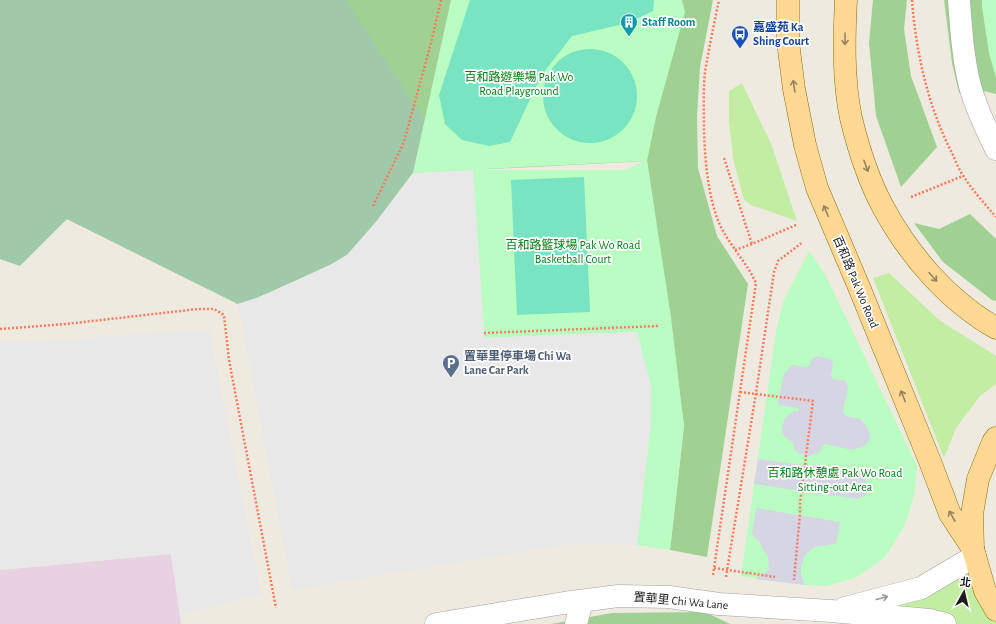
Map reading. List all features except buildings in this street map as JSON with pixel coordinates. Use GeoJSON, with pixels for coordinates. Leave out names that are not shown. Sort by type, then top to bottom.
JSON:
{"type":"FeatureCollection","features":[{"type":"Feature","properties":{"kind":"main road","name":"百和路 Pak Wo Road"},"geometry":{"type":"LineString","coordinates":[[788,0],[788,42],[794,89],[805,145],[816,188],[859,287],[950,514],[974,553]]}},
{"type":"Feature","properties":{"kind":"main road"},"geometry":{"type":"LineString","coordinates":[[846,0],[845,60],[851,117],[860,150],[882,206],[914,255],[934,279],[967,309],[996,328]]}},
{"type":"Feature","properties":{"kind":"main road","name":"百和路 Pak Wo Road"},"geometry":{"type":"LineString","coordinates":[[996,438],[978,479],[972,514],[974,553],[985,591],[996,610]]}},
{"type":"Feature","properties":{"kind":"street"},"geometry":{"type":"LineString","coordinates":[[959,0],[964,50],[970,86],[984,125],[996,149]]}},
{"type":"Feature","properties":{"kind":"street","name":"置華里 Chi Wa Lane"},"geometry":{"type":"LineString","coordinates":[[831,611],[920,588],[974,553]]}},
{"type":"Feature","properties":{"kind":"street","name":"置華里 Chi Wa Lane"},"geometry":{"type":"LineString","coordinates":[[436,624],[564,603],[618,596],[669,597],[719,604],[831,611],[929,620],[945,624]]}},
{"type":"Feature","properties":{"kind":"street"},"geometry":{"type":"LineString","coordinates":[[576,624],[582,601]]}},
{"type":"Feature","properties":{"kind":"path"},"geometry":{"type":"LineString","coordinates":[[373,206],[404,142],[441,0]]}},
{"type":"Feature","properties":{"kind":"path"},"geometry":{"type":"LineString","coordinates":[[719,0],[705,72],[705,157],[710,190],[716,215],[727,238],[752,274],[756,283],[714,568],[780,578]]}},
{"type":"Feature","properties":{"kind":"path"},"geometry":{"type":"LineString","coordinates":[[912,0],[915,28],[926,84],[946,141],[963,176],[996,217]]}},
{"type":"Feature","properties":{"kind":"path"},"geometry":{"type":"LineString","coordinates":[[724,158],[752,244]]}},
{"type":"Feature","properties":{"kind":"path"},"geometry":{"type":"LineString","coordinates":[[911,197],[963,176]]}},
{"type":"Feature","properties":{"kind":"path"},"geometry":{"type":"LineString","coordinates":[[735,250],[796,226]]}},
{"type":"Feature","properties":{"kind":"path"},"geometry":{"type":"LineString","coordinates":[[728,570],[774,272],[778,262],[803,242]]}},
{"type":"Feature","properties":{"kind":"path"},"geometry":{"type":"LineString","coordinates":[[0,328],[66,324],[198,309],[214,309],[224,315],[229,360],[276,608]]}},
{"type":"Feature","properties":{"kind":"path"},"geometry":{"type":"LineString","coordinates":[[484,333],[658,326]]}},
{"type":"Feature","properties":{"kind":"path"},"geometry":{"type":"LineString","coordinates":[[740,392],[813,401],[800,503],[794,580],[787,579]]}},
{"type":"Feature","properties":{"kind":"shaded area","name":"置華里停車場 Chi Wa Lane Car Park"},"geometry":{"type":"Polygon","coordinates":[[[473,170],[485,338],[637,332],[651,385],[651,421],[637,545],[576,543],[292,590],[238,304],[257,298],[289,284],[330,265],[347,255],[376,222],[413,173],[473,170]]]}},
{"type":"Feature","properties":{"kind":"shaded area"},"geometry":{"type":"Polygon","coordinates":[[[209,329],[261,594],[180,615],[171,554],[0,570],[0,341],[28,342],[209,329]]]}},
{"type":"Feature","properties":{"kind":"shaded area"},"geometry":{"type":"Polygon","coordinates":[[[816,356],[832,360],[833,365],[831,375],[833,379],[846,381],[848,387],[843,412],[846,416],[860,419],[866,425],[870,434],[869,441],[864,446],[853,450],[824,444],[819,452],[809,456],[798,453],[794,448],[793,442],[786,438],[782,433],[785,418],[792,412],[799,411],[798,408],[778,405],[783,377],[792,365],[807,367],[810,365],[811,360],[816,356]]]}},
{"type":"Feature","properties":{"kind":"shaded area"},"geometry":{"type":"Polygon","coordinates":[[[758,459],[859,473],[864,477],[867,484],[867,490],[864,496],[858,499],[754,484],[758,459]]]}},
{"type":"Feature","properties":{"kind":"shaded area"},"geometry":{"type":"Polygon","coordinates":[[[756,508],[840,522],[836,544],[814,547],[805,555],[801,566],[801,574],[805,585],[756,579],[769,570],[768,557],[752,534],[756,508]]]}},
{"type":"Feature","properties":{"kind":"shaded area"},"geometry":{"type":"Polygon","coordinates":[[[171,554],[181,624],[0,624],[0,570],[171,554]]]}},
{"type":"Feature","properties":{"kind":"green space"},"geometry":{"type":"Polygon","coordinates":[[[0,0],[346,0],[425,120],[413,173],[376,222],[347,255],[330,265],[257,298],[238,304],[67,219],[20,266],[0,259],[0,0]]]}},
{"type":"Feature","properties":{"kind":"green space","name":"百和路遊樂場 Pak Wo Road Playground"},"geometry":{"type":"Polygon","coordinates":[[[266,0],[713,0],[700,67],[697,116],[698,168],[717,236],[748,284],[707,557],[670,550],[684,426],[647,160],[413,173],[424,122],[238,304],[67,219],[0,133],[266,0]]]}},
{"type":"Feature","properties":{"kind":"green space"},"geometry":{"type":"Polygon","coordinates":[[[451,0],[682,0],[685,12],[656,117],[647,161],[671,317],[684,426],[670,550],[637,545],[651,421],[637,332],[485,338],[473,170],[413,173],[451,0]],[[645,161],[485,169],[485,170],[625,170],[645,161]]]}},
{"type":"Feature","properties":{"kind":"green space","name":"百和路遊樂場 Pak Wo Road Playground"},"geometry":{"type":"Polygon","coordinates":[[[470,0],[654,0],[653,11],[628,23],[572,36],[541,76],[510,142],[489,146],[462,140],[445,124],[439,95],[470,0]]]}},
{"type":"Feature","properties":{"kind":"green space"},"geometry":{"type":"Polygon","coordinates":[[[873,0],[907,0],[904,29],[911,76],[937,147],[901,187],[876,116],[869,43],[873,0]]]}},
{"type":"Feature","properties":{"kind":"green space"},"geometry":{"type":"Polygon","coordinates":[[[944,0],[996,0],[996,94],[979,90],[959,93],[952,63],[944,0]]]}},
{"type":"Feature","properties":{"kind":"green space"},"geometry":{"type":"Polygon","coordinates":[[[982,0],[996,0],[996,78],[989,53],[982,0]]]}},
{"type":"Feature","properties":{"kind":"green space"},"geometry":{"type":"Polygon","coordinates":[[[590,49],[608,53],[623,63],[633,78],[637,96],[633,114],[623,129],[608,139],[590,143],[572,139],[557,129],[547,114],[543,96],[547,78],[557,63],[572,53],[590,49]]]}},
{"type":"Feature","properties":{"kind":"green space"},"geometry":{"type":"Polygon","coordinates":[[[742,83],[772,146],[797,221],[751,205],[744,200],[734,163],[729,122],[729,91],[742,83]]]}},
{"type":"Feature","properties":{"kind":"green space","name":"百和路籃球場 Pak Wo Road Basketball Court"},"geometry":{"type":"Polygon","coordinates":[[[584,177],[590,312],[517,315],[511,180],[584,177]]]}},
{"type":"Feature","properties":{"kind":"green space"},"geometry":{"type":"Polygon","coordinates":[[[970,214],[996,239],[996,301],[992,300],[943,262],[914,223],[939,229],[970,214]]]}},
{"type":"Feature","properties":{"kind":"green space","name":"百和路休憩處 Pak Wo Road Sitting-out Area"},"geometry":{"type":"Polygon","coordinates":[[[809,251],[825,274],[917,466],[915,493],[904,527],[885,557],[857,577],[827,586],[805,585],[741,576],[776,331],[783,302],[809,251]]]}},
{"type":"Feature","properties":{"kind":"green space"},"geometry":{"type":"Polygon","coordinates":[[[889,273],[939,320],[996,356],[996,384],[980,396],[956,428],[944,458],[873,278],[889,273]]]}},
{"type":"Feature","properties":{"kind":"green space"},"geometry":{"type":"Polygon","coordinates":[[[975,556],[996,606],[996,624],[942,624],[846,608],[975,556]]]}},
{"type":"Feature","properties":{"kind":"green space"},"geometry":{"type":"Polygon","coordinates":[[[705,612],[730,624],[551,624],[612,613],[705,612]]]}},
{"type":"Feature","properties":{"kind":"place","name":"Staff Room"},"geometry":{"type":"Point","coordinates":[629,37]}},
{"type":"Feature","properties":{"kind":"place","name":"嘉盛苑 Ka Shing Court"},"geometry":{"type":"Point","coordinates":[740,49]}},
{"type":"Feature","properties":{"kind":"place","name":"置華里停車場 Chi Wa Lane Car Park"},"geometry":{"type":"Point","coordinates":[451,378]}}]}
